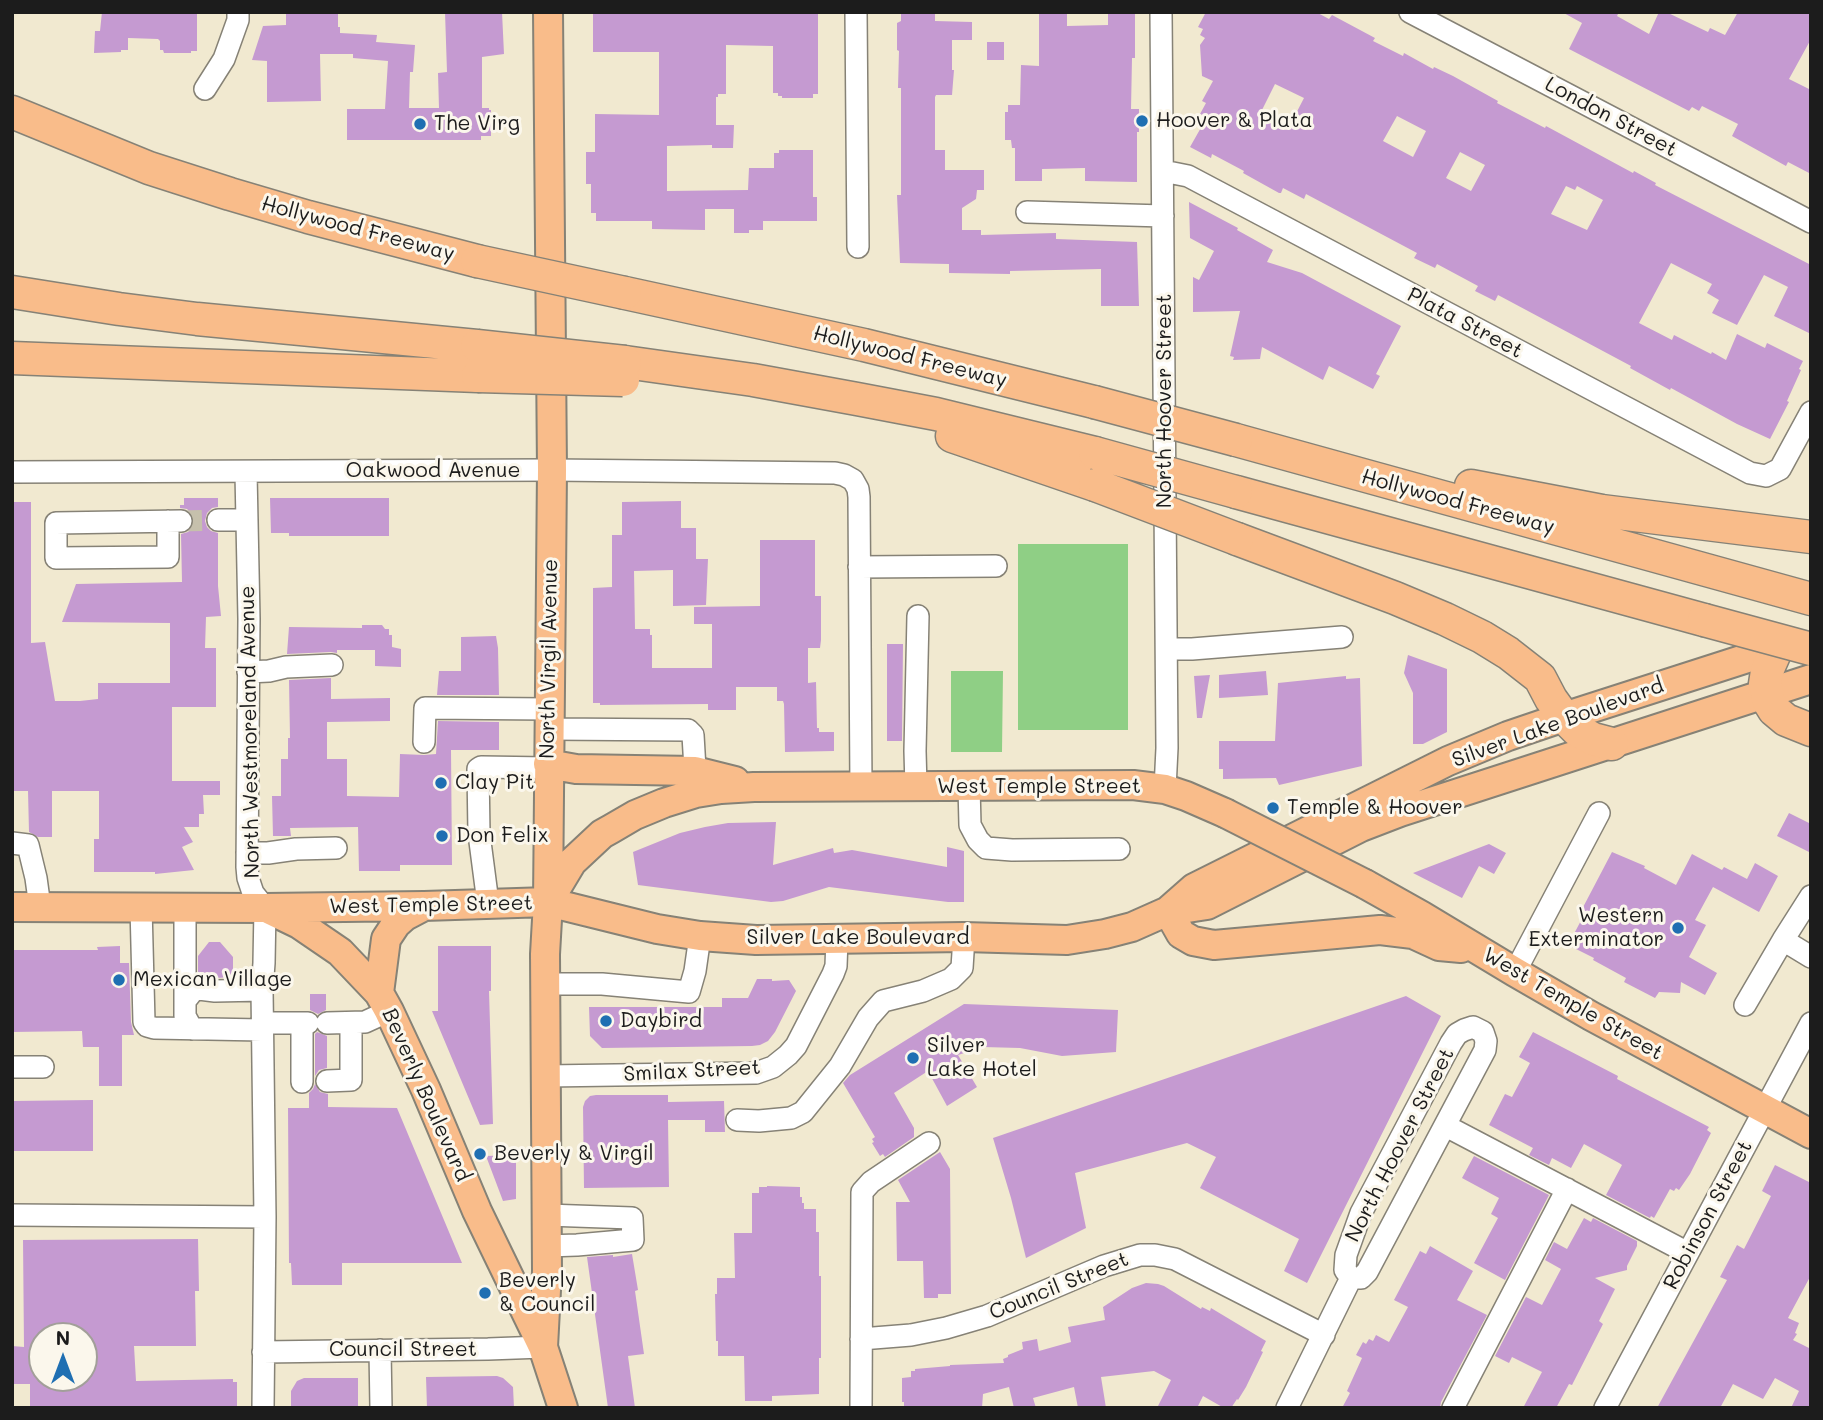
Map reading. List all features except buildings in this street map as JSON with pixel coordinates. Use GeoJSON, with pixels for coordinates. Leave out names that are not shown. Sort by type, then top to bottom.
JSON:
{"type":"FeatureCollection","features":[{"type":"Feature","properties":{"kind":"highway","name":"Hollywood Freeway"},"geometry":{"type":"LineString","coordinates":[[12,111],[149,168],[308,217],[477,261],[864,345],[1094,402],[1799,596]]}},
{"type":"Feature","properties":{"kind":"highway"},"geometry":{"type":"LineString","coordinates":[[12,292],[477,361]]}},
{"type":"Feature","properties":{"kind":"highway"},"geometry":{"type":"LineString","coordinates":[[12,358],[477,361],[753,380],[936,414],[1095,453],[1811,649]]}},
{"type":"Feature","properties":{"kind":"highway"},"geometry":{"type":"LineString","coordinates":[[811,390],[1095,485],[1445,619],[1508,653],[1540,678],[1551,699],[1577,730],[1593,739],[1612,744]]}},
{"type":"Feature","properties":{"kind":"highway"},"geometry":{"type":"LineString","coordinates":[[1236,440],[1602,511],[1811,537]]}},
{"type":"Feature","properties":{"kind":"highway"},"geometry":{"type":"LineString","coordinates":[[1777,649],[1767,671],[1767,694],[1774,710],[1786,720],[1811,730]]}},
{"type":"Feature","properties":{"kind":"main road","name":"North Virgil Avenue"},"geometry":{"type":"LineString","coordinates":[[543,1347],[547,1246],[545,954],[548,902],[552,470],[548,12]]}},
{"type":"Feature","properties":{"kind":"main road","name":"Silver Lake Boulevard"},"geometry":{"type":"LineString","coordinates":[[1168,911],[1194,888],[1448,761],[1564,717],[1811,639]]}},
{"type":"Feature","properties":{"kind":"main road","name":"Silver Lake Boulevard"},"geometry":{"type":"LineString","coordinates":[[548,902],[657,929],[699,936],[756,940],[964,937],[1066,940],[1114,932],[1168,911],[1207,905],[1361,827],[1400,812],[1811,679]]}},
{"type":"Feature","properties":{"kind":"main road"},"geometry":{"type":"LineString","coordinates":[[548,766],[695,782]]}},
{"type":"Feature","properties":{"kind":"main road","name":"West Temple Street"},"geometry":{"type":"LineString","coordinates":[[265,908],[548,902],[572,862],[602,834],[635,815],[664,803],[695,782],[721,789],[754,786],[1133,785],[1165,789],[1225,813],[1365,884],[1591,1016],[1811,1134]]}},
{"type":"Feature","properties":{"kind":"main road"},"geometry":{"type":"LineString","coordinates":[[384,1002],[386,939],[405,916],[424,906]]}},
{"type":"Feature","properties":{"kind":"main road","name":"Beverly Boulevard"},"geometry":{"type":"LineString","coordinates":[[12,907],[265,908],[299,924],[340,952],[384,1002],[426,1090],[477,1211],[543,1347],[559,1403]]}},
{"type":"Feature","properties":{"kind":"main road"},"geometry":{"type":"LineString","coordinates":[[1168,911],[1181,934],[1193,941],[1214,945],[1380,930],[1413,934],[1439,946],[1477,950]]}},
{"type":"Feature","properties":{"kind":"street"},"geometry":{"type":"LineString","coordinates":[[205,89],[224,59],[238,20],[238,12]]}},
{"type":"Feature","properties":{"kind":"street"},"geometry":{"type":"LineString","coordinates":[[856,12],[858,247]]}},
{"type":"Feature","properties":{"kind":"street","name":"North Hoover Street"},"geometry":{"type":"LineString","coordinates":[[1161,12],[1167,649],[1165,789]]}},
{"type":"Feature","properties":{"kind":"street","name":"London Street"},"geometry":{"type":"LineString","coordinates":[[1410,12],[1811,222]]}},
{"type":"Feature","properties":{"kind":"street","name":"Plata Street"},"geometry":{"type":"LineString","coordinates":[[1163,171],[1188,176],[1750,473],[1766,476],[1780,469],[1811,411]]}},
{"type":"Feature","properties":{"kind":"street"},"geometry":{"type":"LineString","coordinates":[[1027,212],[1163,216]]}},
{"type":"Feature","properties":{"kind":"street"},"geometry":{"type":"LineString","coordinates":[[12,303],[119,309]]}},
{"type":"Feature","properties":{"kind":"street","name":"Oakwood Avenue"},"geometry":{"type":"LineString","coordinates":[[12,472],[552,470],[835,473],[853,480],[858,489],[859,567]]}},
{"type":"Feature","properties":{"kind":"street","name":"North Westmoreland Avenue"},"geometry":{"type":"LineString","coordinates":[[246,473],[248,878],[253,892],[265,908],[262,990],[264,1408]]}},
{"type":"Feature","properties":{"kind":"street"},"geometry":{"type":"LineString","coordinates":[[218,520],[247,520]]}},
{"type":"Feature","properties":{"kind":"street"},"geometry":{"type":"LineString","coordinates":[[174,521],[169,557],[56,558],[56,523],[174,521]]}},
{"type":"Feature","properties":{"kind":"street"},"geometry":{"type":"LineString","coordinates":[[861,787],[859,567],[996,566]]}},
{"type":"Feature","properties":{"kind":"street"},"geometry":{"type":"LineString","coordinates":[[916,786],[918,616]]}},
{"type":"Feature","properties":{"kind":"street"},"geometry":{"type":"LineString","coordinates":[[1167,649],[1342,637]]}},
{"type":"Feature","properties":{"kind":"street"},"geometry":{"type":"LineString","coordinates":[[248,672],[332,665]]}},
{"type":"Feature","properties":{"kind":"street"},"geometry":{"type":"LineString","coordinates":[[424,742],[425,708],[688,730],[693,735],[695,782]]}},
{"type":"Feature","properties":{"kind":"street"},"geometry":{"type":"LineString","coordinates":[[488,903],[480,834],[478,769],[548,766]]}},
{"type":"Feature","properties":{"kind":"street"},"geometry":{"type":"LineString","coordinates":[[970,786],[970,825],[978,841],[986,848],[1119,849]]}},
{"type":"Feature","properties":{"kind":"street"},"geometry":{"type":"LineString","coordinates":[[1514,972],[1600,813]]}},
{"type":"Feature","properties":{"kind":"street"},"geometry":{"type":"LineString","coordinates":[[12,843],[28,845],[40,906]]}},
{"type":"Feature","properties":{"kind":"street"},"geometry":{"type":"LineString","coordinates":[[247,853],[336,848]]}},
{"type":"Feature","properties":{"kind":"street"},"geometry":{"type":"LineString","coordinates":[[1745,1005],[1811,897]]}},
{"type":"Feature","properties":{"kind":"street"},"geometry":{"type":"LineString","coordinates":[[186,906],[185,1016],[192,1029]]}},
{"type":"Feature","properties":{"kind":"street"},"geometry":{"type":"LineString","coordinates":[[141,907],[146,1026],[192,1029],[365,1022],[384,1002]]}},
{"type":"Feature","properties":{"kind":"street"},"geometry":{"type":"LineString","coordinates":[[545,984],[602,984],[689,992],[695,971],[699,936]]}},
{"type":"Feature","properties":{"kind":"street"},"geometry":{"type":"LineString","coordinates":[[737,1120],[791,1118],[803,1112],[840,1066],[867,1018],[883,1001],[923,992],[951,979],[962,968],[964,937]]}},
{"type":"Feature","properties":{"kind":"street","name":"Smilax Street"},"geometry":{"type":"LineString","coordinates":[[546,1076],[756,1073],[773,1067],[796,1046],[834,974],[836,939]]}},
{"type":"Feature","properties":{"kind":"street"},"geometry":{"type":"LineString","coordinates":[[1783,940],[1811,957]]}},
{"type":"Feature","properties":{"kind":"street"},"geometry":{"type":"LineString","coordinates":[[185,1001],[199,989],[262,990]]}},
{"type":"Feature","properties":{"kind":"street"},"geometry":{"type":"LineString","coordinates":[[312,1023],[313,1081]]}},
{"type":"Feature","properties":{"kind":"street"},"geometry":{"type":"LineString","coordinates":[[263,1083],[351,1080],[351,1023]]}},
{"type":"Feature","properties":{"kind":"street","name":"Robinson Street"},"geometry":{"type":"LineString","coordinates":[[1605,1408],[1811,1023]]}},
{"type":"Feature","properties":{"kind":"street","name":"North Hoover Street"},"geometry":{"type":"LineString","coordinates":[[1473,1027],[1483,1032],[1485,1050],[1446,1126],[1367,1272],[1361,1278],[1351,1278],[1345,1270],[1346,1255],[1361,1213],[1451,1043],[1457,1034],[1464,1030],[1473,1027]]}},
{"type":"Feature","properties":{"kind":"street"},"geometry":{"type":"LineString","coordinates":[[12,1067],[43,1067]]}},
{"type":"Feature","properties":{"kind":"street"},"geometry":{"type":"LineString","coordinates":[[1446,1126],[1688,1253]]}},
{"type":"Feature","properties":{"kind":"street"},"geometry":{"type":"LineString","coordinates":[[861,1408],[862,1192],[871,1182],[929,1143]]}},
{"type":"Feature","properties":{"kind":"street"},"geometry":{"type":"LineString","coordinates":[[1453,1408],[1567,1189]]}},
{"type":"Feature","properties":{"kind":"street"},"geometry":{"type":"LineString","coordinates":[[547,1215],[632,1218],[633,1240],[547,1246]]}},
{"type":"Feature","properties":{"kind":"street"},"geometry":{"type":"LineString","coordinates":[[12,1216],[265,1217]]}},
{"type":"Feature","properties":{"kind":"street","name":"Council Street"},"geometry":{"type":"LineString","coordinates":[[861,1339],[911,1335],[986,1316],[1104,1266],[1140,1255],[1175,1259],[1324,1335]]}},
{"type":"Feature","properties":{"kind":"street","name":"North Hoover Street"},"geometry":{"type":"LineString","coordinates":[[1287,1408],[1351,1278]]}},
{"type":"Feature","properties":{"kind":"street","name":"Council Street"},"geometry":{"type":"LineString","coordinates":[[263,1352],[543,1347]]}},
{"type":"Feature","properties":{"kind":"street"},"geometry":{"type":"LineString","coordinates":[[380,1350],[381,1408]]}},
{"type":"Feature","properties":{"kind":"green space"},"geometry":{"type":"Polygon","coordinates":[[[1018,544],[1128,544],[1128,730],[1018,730],[1018,544]]]}},
{"type":"Feature","properties":{"kind":"green space"},"geometry":{"type":"Polygon","coordinates":[[[951,671],[1003,671],[1002,752],[951,752],[951,671]]]}},
{"type":"Feature","properties":{"kind":"tunnel"},"geometry":{"type":"LineString","coordinates":[[181,521],[218,520]]}},
{"type":"Feature","properties":{"kind":"place","name":"Hoover & Plata"},"geometry":{"type":"Point","coordinates":[1142,121]}},
{"type":"Feature","properties":{"kind":"place","name":"The Virg"},"geometry":{"type":"Point","coordinates":[420,124]}},
{"type":"Feature","properties":{"kind":"place","name":"Clay Pit"},"geometry":{"type":"Point","coordinates":[441,783]}},
{"type":"Feature","properties":{"kind":"place","name":"Temple & Hoover"},"geometry":{"type":"Point","coordinates":[1273,808]}},
{"type":"Feature","properties":{"kind":"place","name":"Don Felix"},"geometry":{"type":"Point","coordinates":[442,836]}},
{"type":"Feature","properties":{"kind":"place","name":"Western Exterminator"},"geometry":{"type":"Point","coordinates":[1678,928]}},
{"type":"Feature","properties":{"kind":"place","name":"Mexican Village"},"geometry":{"type":"Point","coordinates":[119,980]}},
{"type":"Feature","properties":{"kind":"place","name":"Daybird"},"geometry":{"type":"Point","coordinates":[606,1021]}},
{"type":"Feature","properties":{"kind":"place","name":"Silver Lake Hotel"},"geometry":{"type":"Point","coordinates":[913,1058]}},
{"type":"Feature","properties":{"kind":"place","name":"Beverly & Virgil"},"geometry":{"type":"Point","coordinates":[480,1154]}},
{"type":"Feature","properties":{"kind":"place","name":"Beverly & Council"},"geometry":{"type":"Point","coordinates":[485,1293]}}]}
